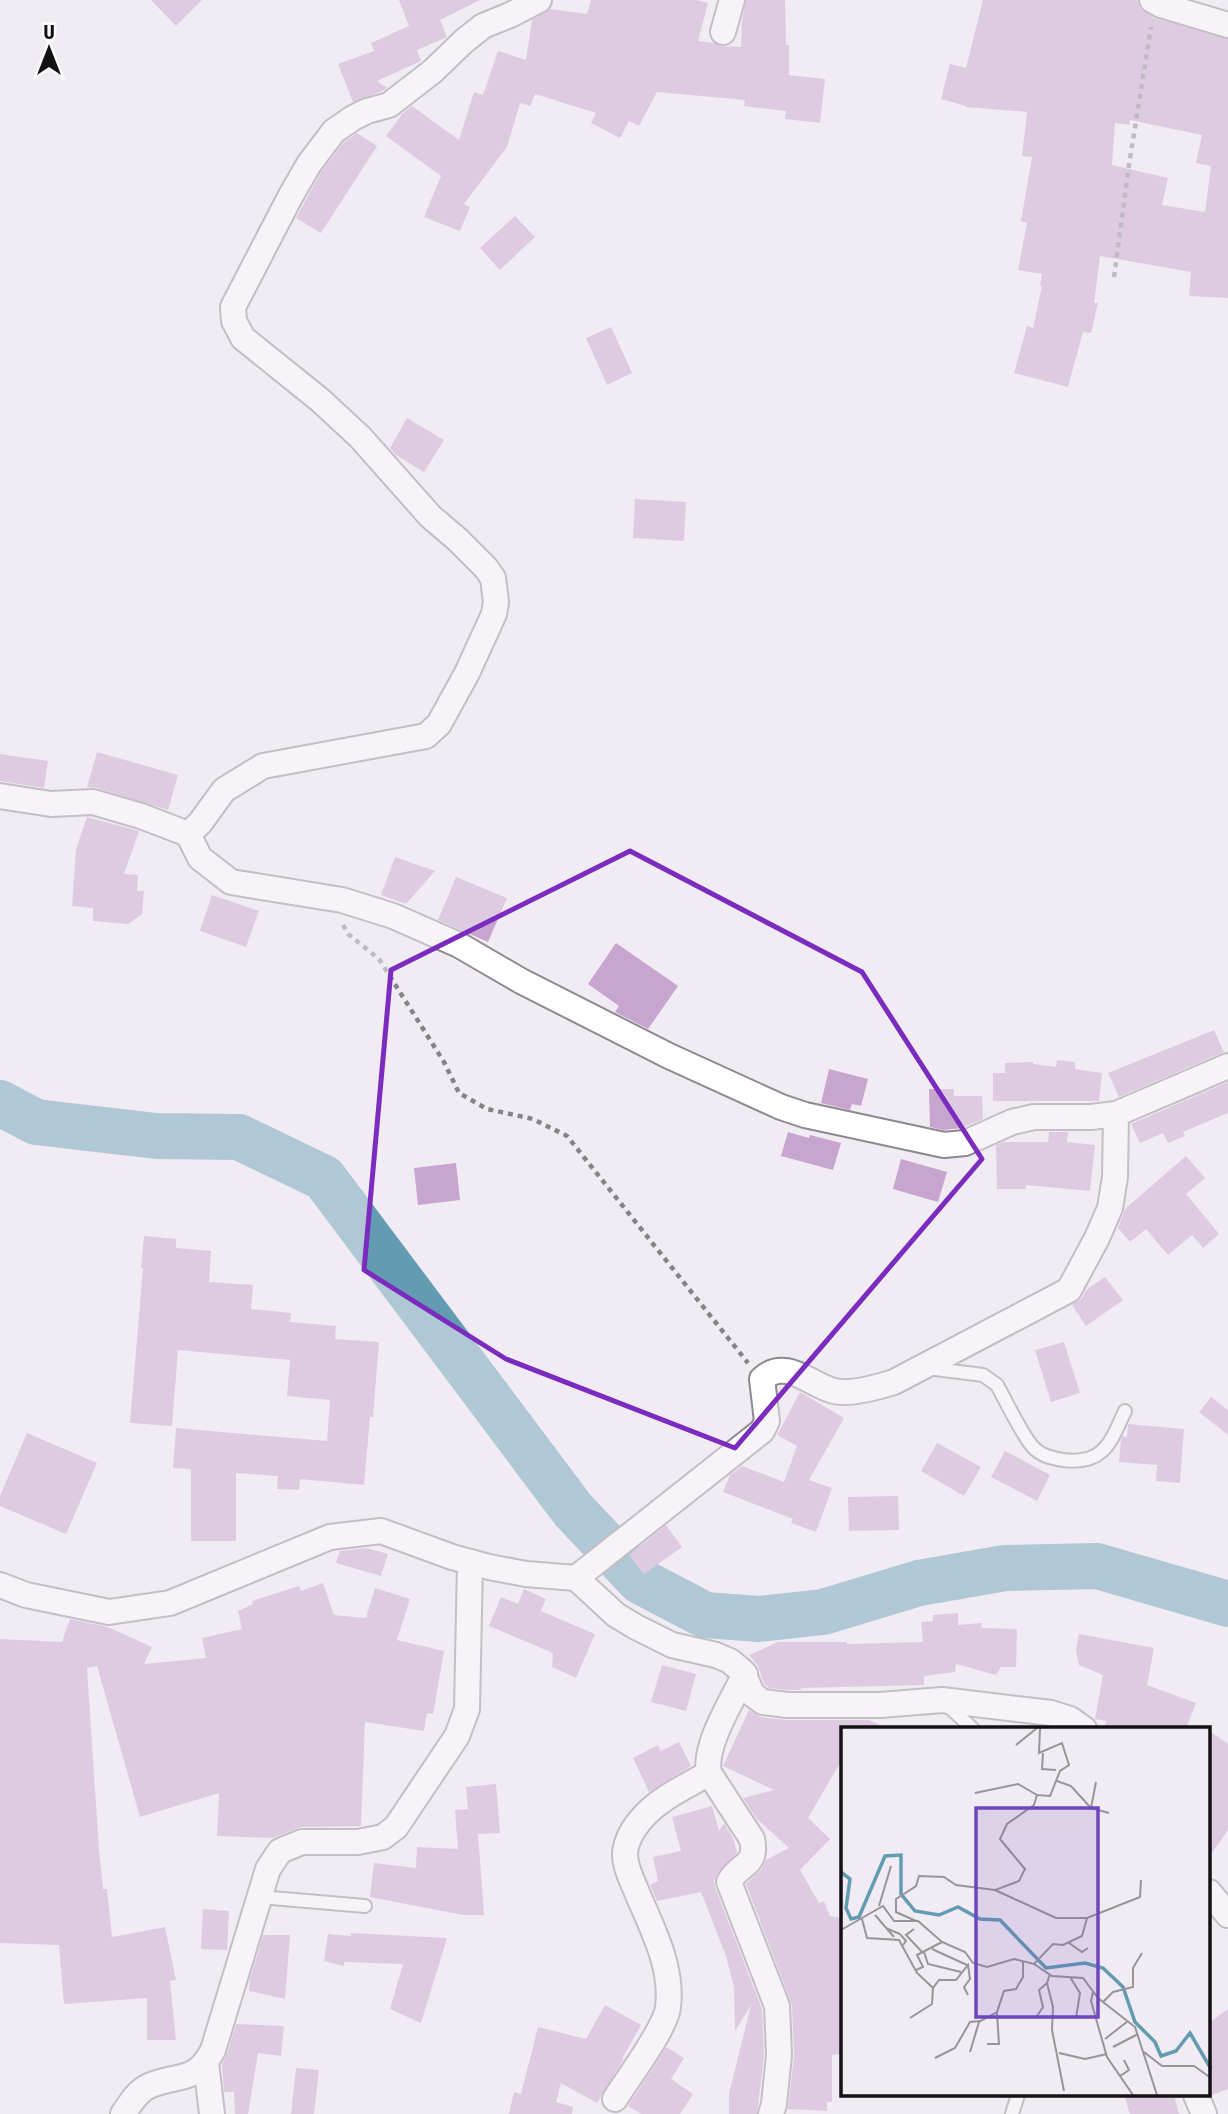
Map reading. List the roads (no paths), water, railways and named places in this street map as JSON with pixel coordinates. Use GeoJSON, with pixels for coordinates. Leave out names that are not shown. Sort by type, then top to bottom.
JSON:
{"type":"FeatureCollection","features":[{"type":"Feature","properties":{"kind":"street"},"geometry":{"type":"LineString","coordinates":[[188,834],[224,790],[262,766],[426,736],[439,724],[467,673],[494,614],[493,578],[486,568],[430,516],[360,437],[320,400],[243,338],[234,321],[233,307],[290,197],[309,164],[334,131],[360,115],[389,105],[433,71],[483,26],[538,0]]}},
{"type":"Feature","properties":{"kind":"street"},"geometry":{"type":"LineString","coordinates":[[723,32],[732,0]]}},
{"type":"Feature","properties":{"kind":"street"},"geometry":{"type":"LineString","coordinates":[[1155,1],[1228,25]]}},
{"type":"Feature","properties":{"kind":"street"},"geometry":{"type":"LineString","coordinates":[[0,796],[51,804],[93,802],[188,834],[200,858],[231,882],[342,900],[393,916],[459,945],[521,981],[669,1056],[805,1115],[944,1145],[965,1143],[1012,1122],[1034,1117],[1116,1114],[1228,1066]]}},
{"type":"Feature","properties":{"kind":"street"},"geometry":{"type":"LineString","coordinates":[[0,1585],[26,1595],[109,1612],[170,1603],[330,1537],[382,1531],[470,1562],[526,1574],[582,1574],[762,1431],[767,1421],[762,1380],[768,1375],[783,1370],[835,1391],[871,1389],[894,1382],[1069,1290],[1110,1208],[1115,1177],[1116,1114]]}},
{"type":"Feature","properties":{"kind":"street"},"geometry":{"type":"LineString","coordinates":[[123,2114],[139,2093],[149,2086],[177,2079],[201,2069],[206,2063],[213,2050],[268,1869],[280,1851],[302,1842],[358,1842],[383,1837],[396,1827],[457,1736],[467,1709],[470,1562]]}},
{"type":"Feature","properties":{"kind":"street"},"geometry":{"type":"LineString","coordinates":[[582,1574],[616,1615],[636,1628],[672,1645],[730,1661],[745,1674],[752,1694],[763,1702],[787,1705],[880,1705],[942,1700],[1051,1713],[1070,1719],[1081,1727]]}},
{"type":"Feature","properties":{"kind":"street"},"geometry":{"type":"LineString","coordinates":[[745,1674],[711,1746],[707,1764],[709,1773],[752,1839],[754,1849],[749,1863],[734,1874],[729,1882],[777,2006],[779,2055],[771,2114]]}},
{"type":"Feature","properties":{"kind":"street"},"geometry":{"type":"LineString","coordinates":[[615,2099],[660,2028],[668,2009],[669,1981],[658,1941],[629,1873],[625,1857],[627,1841],[636,1826],[657,1803],[709,1773]]}},
{"type":"Feature","properties":{"kind":"street"},"geometry":{"type":"LineString","coordinates":[[1210,1893],[1228,1915]]}},
{"type":"Feature","properties":{"kind":"street"},"geometry":{"type":"LineString","coordinates":[[206,2063],[212,2114]]}},
{"type":"Feature","properties":{"kind":"street"},"geometry":{"type":"LineString","coordinates":[[1196,2096],[1204,2114]]}},
{"type":"Feature","properties":{"kind":"lane"},"geometry":{"type":"LineString","coordinates":[[920,1368],[983,1375],[990,1379],[997,1385],[1032,1446],[1043,1455],[1060,1459],[1082,1462],[1094,1459],[1111,1441],[1125,1411]]}},
{"type":"Feature","properties":{"kind":"lane"},"geometry":{"type":"LineString","coordinates":[[942,1700],[971,1727]]}},
{"type":"Feature","properties":{"kind":"lane"},"geometry":{"type":"LineString","coordinates":[[260,1897],[365,1906]]}},
{"type":"Feature","properties":{"kind":"lane"},"geometry":{"type":"LineString","coordinates":[[1012,2114],[1018,2096]]}},
{"type":"Feature","properties":{"kind":"waterway"},"geometry":{"type":"LineString","coordinates":[[0,1103],[36,1122],[156,1136],[239,1137],[324,1178],[573,1510],[640,1581],[705,1615],[759,1619],[823,1612],[919,1583],[1005,1568],[1097,1566],[1228,1604]]}}]}
